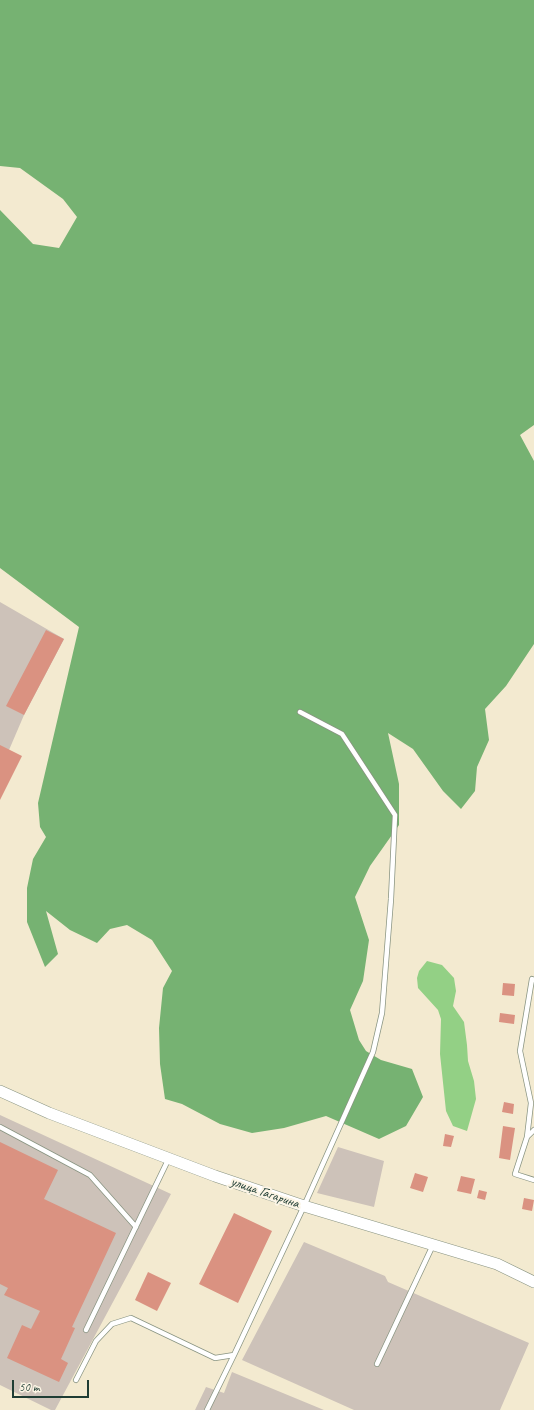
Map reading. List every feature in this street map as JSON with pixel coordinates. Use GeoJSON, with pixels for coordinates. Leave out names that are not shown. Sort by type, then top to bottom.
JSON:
{"type":"FeatureCollection","features":[{"type":"Feature","properties":{"kind":"street","name":"улица Гагарина"},"geometry":{"type":"LineString","coordinates":[[0,1091],[49,1113],[215,1176],[304,1206],[497,1264],[534,1282]]}},
{"type":"Feature","properties":{"kind":"lane"},"geometry":{"type":"LineString","coordinates":[[207,1410],[304,1206],[373,1052],[382,1013],[391,899],[395,815],[342,734],[300,712]]}},
{"type":"Feature","properties":{"kind":"lane"},"geometry":{"type":"LineString","coordinates":[[534,980],[532,979],[520,1051],[531,1103],[527,1137],[515,1174],[534,1180]]}},
{"type":"Feature","properties":{"kind":"lane"},"geometry":{"type":"LineString","coordinates":[[0,1127],[90,1175],[136,1227]]}},
{"type":"Feature","properties":{"kind":"lane"},"geometry":{"type":"LineString","coordinates":[[527,1137],[534,1130]]}},
{"type":"Feature","properties":{"kind":"lane"},"geometry":{"type":"LineString","coordinates":[[86,1330],[169,1158]]}},
{"type":"Feature","properties":{"kind":"lane"},"geometry":{"type":"LineString","coordinates":[[377,1364],[433,1245]]}},
{"type":"Feature","properties":{"kind":"lane"},"geometry":{"type":"LineString","coordinates":[[76,1380],[96,1341],[112,1324],[131,1318],[215,1358],[234,1355]]}},
{"type":"Feature","properties":{"kind":"shaded area"},"geometry":{"type":"Polygon","coordinates":[[[0,602],[64,639],[24,715],[0,771],[0,602]]]}},
{"type":"Feature","properties":{"kind":"shaded area"},"geometry":{"type":"Polygon","coordinates":[[[0,1115],[171,1194],[55,1410],[51,1410],[0,1385],[0,1115]]]}},
{"type":"Feature","properties":{"kind":"shaded area"},"geometry":{"type":"Polygon","coordinates":[[[338,1147],[384,1161],[374,1207],[317,1193],[338,1147]]]}},
{"type":"Feature","properties":{"kind":"shaded area"},"geometry":{"type":"Polygon","coordinates":[[[304,1242],[385,1276],[388,1282],[529,1343],[500,1410],[354,1410],[242,1360],[304,1242]]]}},
{"type":"Feature","properties":{"kind":"shaded area"},"geometry":{"type":"Polygon","coordinates":[[[232,1372],[324,1410],[195,1410],[206,1387],[224,1393],[232,1372]]]}},
{"type":"Feature","properties":{"kind":"green space"},"geometry":{"type":"Polygon","coordinates":[[[0,0],[534,0],[534,425],[520,435],[534,461],[534,644],[506,686],[485,709],[489,740],[477,767],[475,791],[461,809],[443,791],[413,749],[388,733],[399,784],[399,825],[370,866],[355,897],[369,940],[363,981],[350,1010],[359,1040],[366,1051],[381,1060],[412,1069],[423,1097],[406,1126],[379,1139],[326,1116],[284,1128],[252,1133],[220,1124],[182,1104],[165,1099],[160,1064],[159,1028],[163,988],[172,971],[152,940],[127,925],[110,929],[97,943],[70,930],[46,911],[58,954],[45,967],[27,922],[27,888],[33,859],[46,837],[40,827],[38,803],[79,627],[0,568],[0,210],[33,244],[59,248],[77,217],[63,199],[20,168],[0,166],[0,0]]]}},
{"type":"Feature","properties":{"kind":"green space"},"geometry":{"type":"Polygon","coordinates":[[[427,961],[442,965],[454,978],[456,991],[453,1006],[464,1022],[468,1061],[474,1081],[476,1099],[467,1131],[453,1126],[446,1111],[440,1054],[441,1019],[438,1010],[418,988],[417,978],[419,971],[427,961]]]}},
{"type":"Feature","properties":{"kind":"building"},"geometry":{"type":"Polygon","coordinates":[[[46,630],[64,639],[24,715],[6,706],[46,630]]]}},
{"type":"Feature","properties":{"kind":"building"},"geometry":{"type":"Polygon","coordinates":[[[0,745],[22,756],[0,800],[0,745]]]}},
{"type":"Feature","properties":{"kind":"building"},"geometry":{"type":"Polygon","coordinates":[[[503,983],[515,984],[514,996],[502,995],[503,983]]]}},
{"type":"Feature","properties":{"kind":"building"},"geometry":{"type":"Polygon","coordinates":[[[500,1013],[515,1015],[514,1024],[499,1022],[500,1013]]]}},
{"type":"Feature","properties":{"kind":"building"},"geometry":{"type":"Polygon","coordinates":[[[504,1102],[514,1104],[513,1114],[502,1112],[504,1102]]]}},
{"type":"Feature","properties":{"kind":"building"},"geometry":{"type":"Polygon","coordinates":[[[503,1126],[515,1128],[510,1160],[499,1158],[503,1126]]]}},
{"type":"Feature","properties":{"kind":"building"},"geometry":{"type":"Polygon","coordinates":[[[445,1134],[454,1136],[451,1147],[443,1146],[445,1134]]]}},
{"type":"Feature","properties":{"kind":"building"},"geometry":{"type":"Polygon","coordinates":[[[0,1142],[58,1170],[44,1199],[116,1233],[72,1327],[75,1328],[61,1359],[68,1363],[59,1382],[7,1358],[22,1325],[31,1329],[40,1311],[4,1295],[8,1288],[0,1284],[0,1142]]]}},
{"type":"Feature","properties":{"kind":"building"},"geometry":{"type":"Polygon","coordinates":[[[415,1173],[428,1177],[423,1192],[410,1188],[415,1173]]]}},
{"type":"Feature","properties":{"kind":"building"},"geometry":{"type":"Polygon","coordinates":[[[461,1176],[475,1179],[471,1194],[457,1191],[461,1176]]]}},
{"type":"Feature","properties":{"kind":"building"},"geometry":{"type":"Polygon","coordinates":[[[479,1190],[487,1192],[485,1200],[477,1198],[479,1190]]]}},
{"type":"Feature","properties":{"kind":"building"},"geometry":{"type":"Polygon","coordinates":[[[524,1198],[534,1200],[532,1211],[522,1209],[524,1198]]]}},
{"type":"Feature","properties":{"kind":"building"},"geometry":{"type":"Polygon","coordinates":[[[234,1213],[272,1231],[238,1303],[199,1284],[234,1213]]]}},
{"type":"Feature","properties":{"kind":"building"},"geometry":{"type":"Polygon","coordinates":[[[148,1272],[171,1283],[157,1311],[135,1300],[148,1272]]]}}]}
